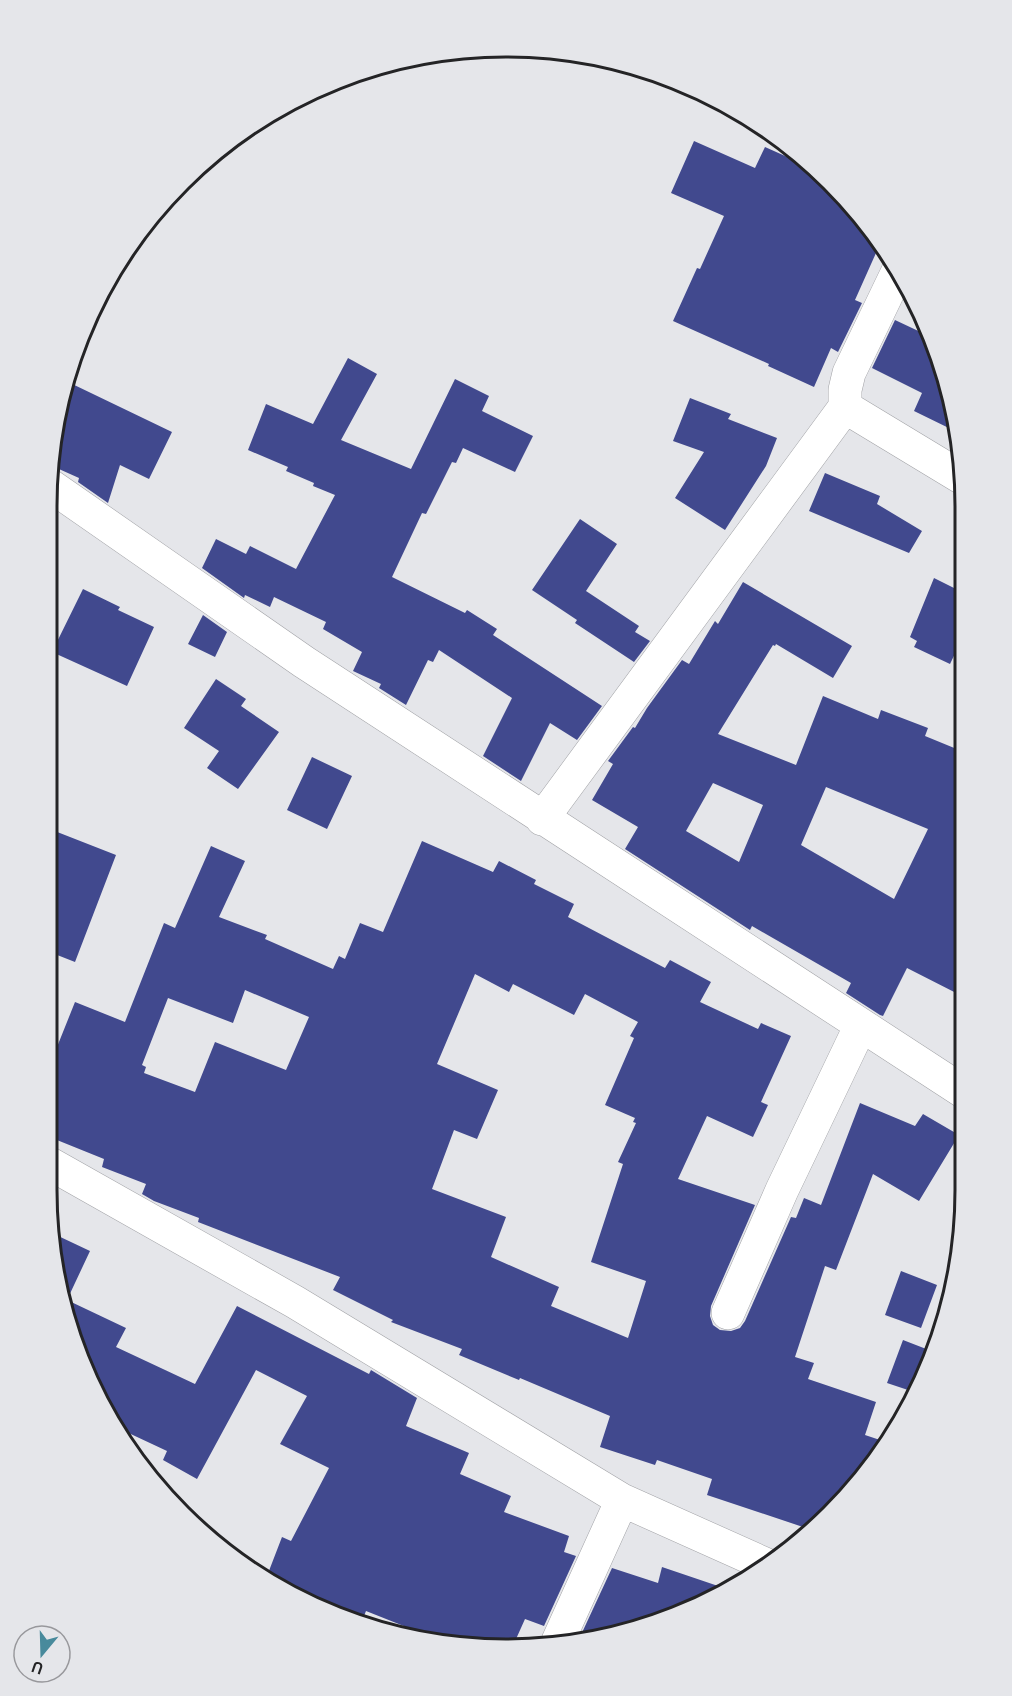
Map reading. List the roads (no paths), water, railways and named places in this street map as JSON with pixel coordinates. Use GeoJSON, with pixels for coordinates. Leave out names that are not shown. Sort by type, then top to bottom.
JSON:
{"type":"FeatureCollection","features":[{"type":"Feature","properties":{"kind":"street"},"geometry":{"type":"LineString","coordinates":[[542,819],[845,407],[845,390],[849,373],[894,280]]}},
{"type":"Feature","properties":{"kind":"street"},"geometry":{"type":"LineString","coordinates":[[845,407],[954,473]]}},
{"type":"Feature","properties":{"kind":"street"},"geometry":{"type":"LineString","coordinates":[[58,491],[304,662],[955,1086]]}},
{"type":"Feature","properties":{"kind":"street"},"geometry":{"type":"LineString","coordinates":[[728,1313],[782,1190],[861,1025]]}},
{"type":"Feature","properties":{"kind":"street"},"geometry":{"type":"LineString","coordinates":[[57,1168],[295,1302],[622,1500],[758,1561]]}},
{"type":"Feature","properties":{"kind":"street"},"geometry":{"type":"LineString","coordinates":[[561,1635],[622,1500]]}}]}
